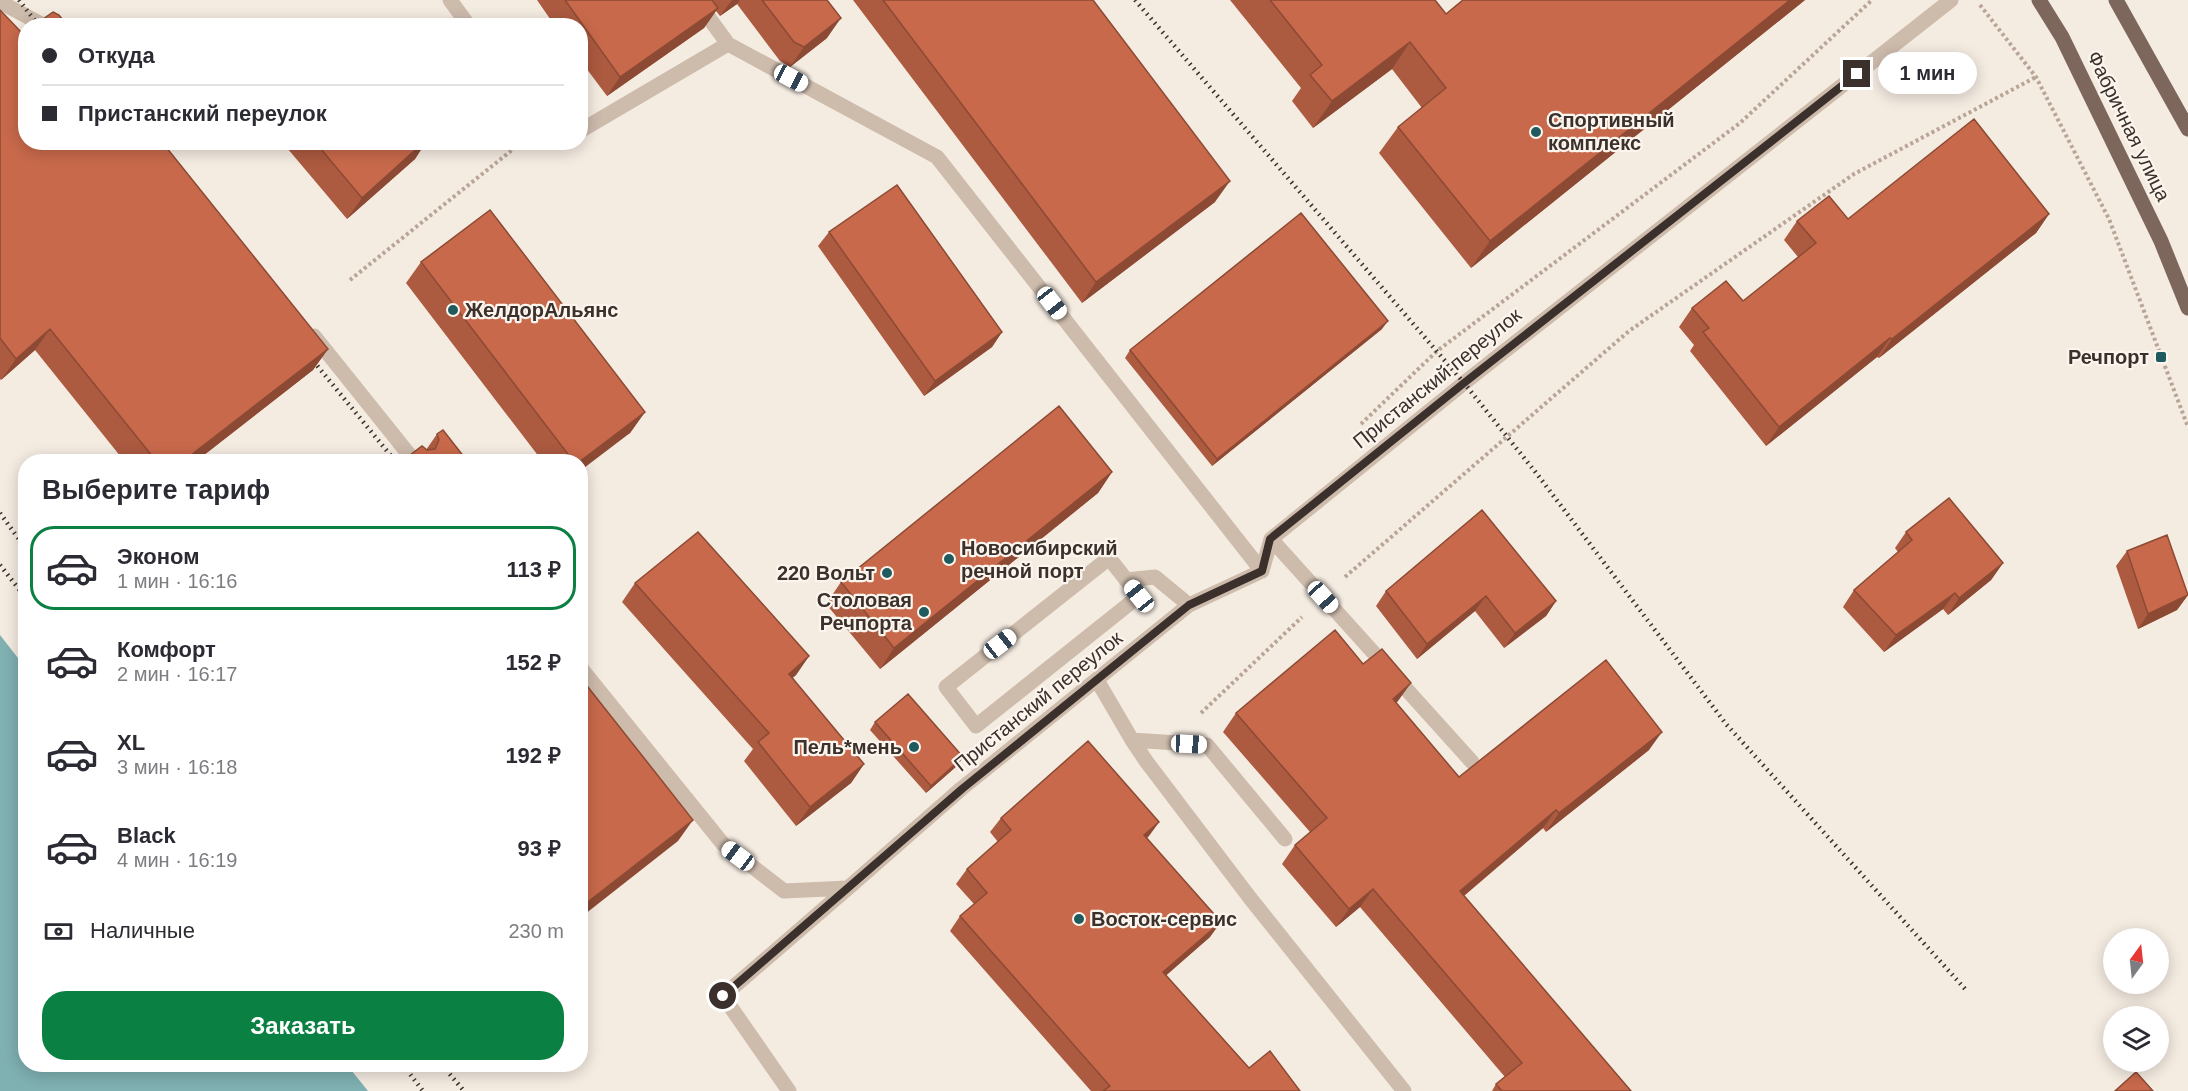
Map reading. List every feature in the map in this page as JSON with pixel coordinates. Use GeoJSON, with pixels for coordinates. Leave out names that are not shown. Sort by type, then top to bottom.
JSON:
{"type":"FeatureCollection","features":[{"type":"Feature","properties":{"kind":"main road","name":"Фабричная улица"},"geometry":{"type":"LineString","coordinates":[[2039,0],[2062,37],[2161,241],[2188,308]]}},
{"type":"Feature","properties":{"kind":"main road"},"geometry":{"type":"LineString","coordinates":[[2116,0],[2188,129]]}},
{"type":"Feature","properties":{"kind":"street"},"geometry":{"type":"LineString","coordinates":[[450,0],[463,18]]}},
{"type":"Feature","properties":{"kind":"street"},"geometry":{"type":"LineString","coordinates":[[696,0],[728,44],[937,157],[1262,571]]}},
{"type":"Feature","properties":{"kind":"street","name":"Пристанский переулок"},"geometry":{"type":"LineString","coordinates":[[1270,539],[1464,383],[1951,0]]}},
{"type":"Feature","properties":{"kind":"street"},"geometry":{"type":"LineString","coordinates":[[0,2],[30,18]]}},
{"type":"Feature","properties":{"kind":"street"},"geometry":{"type":"LineString","coordinates":[[588,126],[728,44]]}},
{"type":"Feature","properties":{"kind":"street"},"geometry":{"type":"LineString","coordinates":[[305,325],[409,454]]}},
{"type":"Feature","properties":{"kind":"street"},"geometry":{"type":"LineString","coordinates":[[1262,571],[1270,539]]}},
{"type":"Feature","properties":{"kind":"street"},"geometry":{"type":"LineString","coordinates":[[1270,539],[1472,762]]}},
{"type":"Feature","properties":{"kind":"street"},"geometry":{"type":"LineString","coordinates":[[1109,558],[1126,580],[1139,596],[976,726],[946,687],[1109,558]]}},
{"type":"Feature","properties":{"kind":"street","name":"Пристанский переулок"},"geometry":{"type":"LineString","coordinates":[[789,1091],[723,996],[962,789],[1189,605],[1262,571]]}},
{"type":"Feature","properties":{"kind":"street"},"geometry":{"type":"LineString","coordinates":[[1126,580],[1155,577],[1189,605]]}},
{"type":"Feature","properties":{"kind":"street"},"geometry":{"type":"LineString","coordinates":[[588,677],[723,844],[784,891],[848,888]]}},
{"type":"Feature","properties":{"kind":"street"},"geometry":{"type":"LineString","coordinates":[[1097,680],[1132,740],[1250,898],[1404,1091]]}},
{"type":"Feature","properties":{"kind":"street"},"geometry":{"type":"LineString","coordinates":[[1132,740],[1207,745],[1285,839]]}},
{"type":"Feature","properties":{"kind":"path"},"geometry":{"type":"LineString","coordinates":[[1359,425],[1437,351],[1740,123],[1872,0]]}},
{"type":"Feature","properties":{"kind":"path"},"geometry":{"type":"LineString","coordinates":[[1976,0],[2036,77],[2109,219],[2188,427]]}},
{"type":"Feature","properties":{"kind":"path"},"geometry":{"type":"LineString","coordinates":[[1171,742],[1323,597],[1629,331],[1854,174],[2036,77]]}},
{"type":"Feature","properties":{"kind":"path"},"geometry":{"type":"LineString","coordinates":[[350,280],[512,150]]}},
{"type":"Feature","properties":{"kind":"water"},"geometry":{"type":"Polygon","coordinates":[[[0,635],[18,658],[18,1072],[353,1072],[368,1091],[0,1091],[0,635]]]}},
{"type":"Feature","properties":{"kind":"building"},"geometry":{"type":"Polygon","coordinates":[[[565,0],[712,0],[718,8],[620,77],[588,32],[588,18],[578,18],[565,0]]]}},
{"type":"Feature","properties":{"kind":"building"},"geometry":{"type":"Polygon","coordinates":[[[762,0],[827,0],[841,18],[804,47],[794,42],[762,0]]]}},
{"type":"Feature","properties":{"kind":"building"},"geometry":{"type":"Polygon","coordinates":[[[883,0],[1093,0],[1230,181],[1096,282],[883,0]]]}},
{"type":"Feature","properties":{"kind":"building","name":"Спортивный комплекс"},"geometry":{"type":"Polygon","coordinates":[[[1270,0],[1435,0],[1446,14],[1463,0],[1790,0],[1490,241],[1398,127],[1446,88],[1410,42],[1332,101],[1310,75],[1322,65],[1270,0]]]}},
{"type":"Feature","properties":{"kind":"building"},"geometry":{"type":"Polygon","coordinates":[[[0,10],[18,29],[18,150],[168,150],[328,349],[192,454],[151,454],[50,329],[16,359],[0,338],[0,10]]]}},
{"type":"Feature","properties":{"kind":"building"},"geometry":{"type":"Polygon","coordinates":[[[53,12],[61,18],[44,18],[53,12]]]}},
{"type":"Feature","properties":{"kind":"building"},"geometry":{"type":"Polygon","coordinates":[[[1974,119],[2049,214],[1779,427],[1703,332],[1709,328],[1692,308],[1726,281],[1743,301],[1816,243],[1797,221],[1829,196],[1848,219],[1974,119]]]}},
{"type":"Feature","properties":{"kind":"building"},"geometry":{"type":"Polygon","coordinates":[[[322,150],[415,150],[362,198],[322,150]]]}},
{"type":"Feature","properties":{"kind":"building"},"geometry":{"type":"Polygon","coordinates":[[[897,185],[1002,332],[935,381],[829,232],[897,185]]]}},
{"type":"Feature","properties":{"kind":"building"},"geometry":{"type":"Polygon","coordinates":[[[490,210],[645,412],[588,455],[568,454],[421,262],[490,210]]]}},
{"type":"Feature","properties":{"kind":"building"},"geometry":{"type":"Polygon","coordinates":[[[1301,213],[1388,321],[1217,459],[1130,350],[1301,213]]]}},
{"type":"Feature","properties":{"kind":"building","name":"Новосибирский речной порт"},"geometry":{"type":"Polygon","coordinates":[[[1059,406],[1112,472],[894,648],[841,582],[1059,406]]]}},
{"type":"Feature","properties":{"kind":"building"},"geometry":{"type":"Polygon","coordinates":[[[443,430],[462,454],[412,454],[422,446],[427,450],[435,449],[439,440],[437,434],[443,430]]]}},
{"type":"Feature","properties":{"kind":"building"},"geometry":{"type":"Polygon","coordinates":[[[1949,498],[2003,563],[1959,598],[1955,593],[1896,635],[1854,590],[1912,540],[1906,532],[1949,498]]]}},
{"type":"Feature","properties":{"kind":"building"},"geometry":{"type":"Polygon","coordinates":[[[1482,510],[1556,601],[1515,633],[1486,596],[1427,644],[1386,591],[1482,510]]]}},
{"type":"Feature","properties":{"kind":"building"},"geometry":{"type":"Polygon","coordinates":[[[698,532],[809,656],[789,674],[864,764],[810,807],[758,742],[769,733],[635,583],[698,532]]]}},
{"type":"Feature","properties":{"kind":"building"},"geometry":{"type":"Polygon","coordinates":[[[2167,535],[2188,595],[2148,614],[2127,551],[2167,535]]]}},
{"type":"Feature","properties":{"kind":"building"},"geometry":{"type":"Polygon","coordinates":[[[1335,630],[1363,664],[1382,649],[1411,683],[1393,699],[1459,777],[1606,660],[1662,732],[1559,813],[1556,810],[1460,891],[1631,1091],[1502,1091],[1496,1084],[1522,1063],[1373,889],[1349,909],[1295,845],[1327,818],[1236,713],[1335,630]]]}},
{"type":"Feature","properties":{"kind":"building"},"geometry":{"type":"Polygon","coordinates":[[[588,687],[693,820],[588,902],[588,687]]]}},
{"type":"Feature","properties":{"kind":"building","name":"Пель*мень"},"geometry":{"type":"Polygon","coordinates":[[[908,694],[963,757],[931,786],[875,722],[908,694]]]}},
{"type":"Feature","properties":{"kind":"building","name":"Восток-сервис"},"geometry":{"type":"Polygon","coordinates":[[[1088,741],[1159,822],[1144,835],[1221,922],[1163,972],[1249,1068],[1270,1051],[1300,1091],[1103,1091],[1110,1086],[960,916],[987,893],[967,869],[1011,830],[1001,818],[1088,741]]]}},
{"type":"Feature","properties":{"kind":"building"},"geometry":{"type":"Polygon","coordinates":[[[2136,1072],[2153,1091],[2115,1091],[2136,1072]]]}},
{"type":"Feature","properties":{"kind":"railway"},"geometry":{"type":"LineString","coordinates":[[19,0],[33,18]]}},
{"type":"Feature","properties":{"kind":"railway"},"geometry":{"type":"LineString","coordinates":[[1135,0],[1464,383],[1537,474],[1726,724],[1966,990]]}},
{"type":"Feature","properties":{"kind":"railway"},"geometry":{"type":"LineString","coordinates":[[306,352],[389,454]]}},
{"type":"Feature","properties":{"kind":"railway"},"geometry":{"type":"LineString","coordinates":[[0,513],[18,538]]}},
{"type":"Feature","properties":{"kind":"railway"},"geometry":{"type":"LineString","coordinates":[[0,565],[18,588]]}},
{"type":"Feature","properties":{"kind":"railway"},"geometry":{"type":"LineString","coordinates":[[408,1072],[423,1091]]}},
{"type":"Feature","properties":{"kind":"railway"},"geometry":{"type":"LineString","coordinates":[[448,1072],[464,1091]]}},
{"type":"Feature","properties":{"kind":"place","name":"Спортивный комплекс"},"geometry":{"type":"Point","coordinates":[1536,132]}},
{"type":"Feature","properties":{"kind":"place","name":"ЖелдорАльянс"},"geometry":{"type":"Point","coordinates":[453,310]}},
{"type":"Feature","properties":{"kind":"place","name":"Речпорт"},"geometry":{"type":"Point","coordinates":[2161,357]}},
{"type":"Feature","properties":{"kind":"place","name":"Новосибирский речной порт"},"geometry":{"type":"Point","coordinates":[949,559]}},
{"type":"Feature","properties":{"kind":"place","name":"220 Вольт"},"geometry":{"type":"Point","coordinates":[887,573]}},
{"type":"Feature","properties":{"kind":"place","name":"Столовая Речпорта"},"geometry":{"type":"Point","coordinates":[924,612]}},
{"type":"Feature","properties":{"kind":"place","name":"Пель*мень"},"geometry":{"type":"Point","coordinates":[914,747]}},
{"type":"Feature","properties":{"kind":"place","name":"Восток-сервис"},"geometry":{"type":"Point","coordinates":[1079,919]}},
{"type":"Feature","properties":{"kind":"route"},"geometry":{"type":"LineString","coordinates":[[723,996],[962,789],[1189,605],[1262,571],[1270,539],[1464,383],[1857,74]]}}]}
